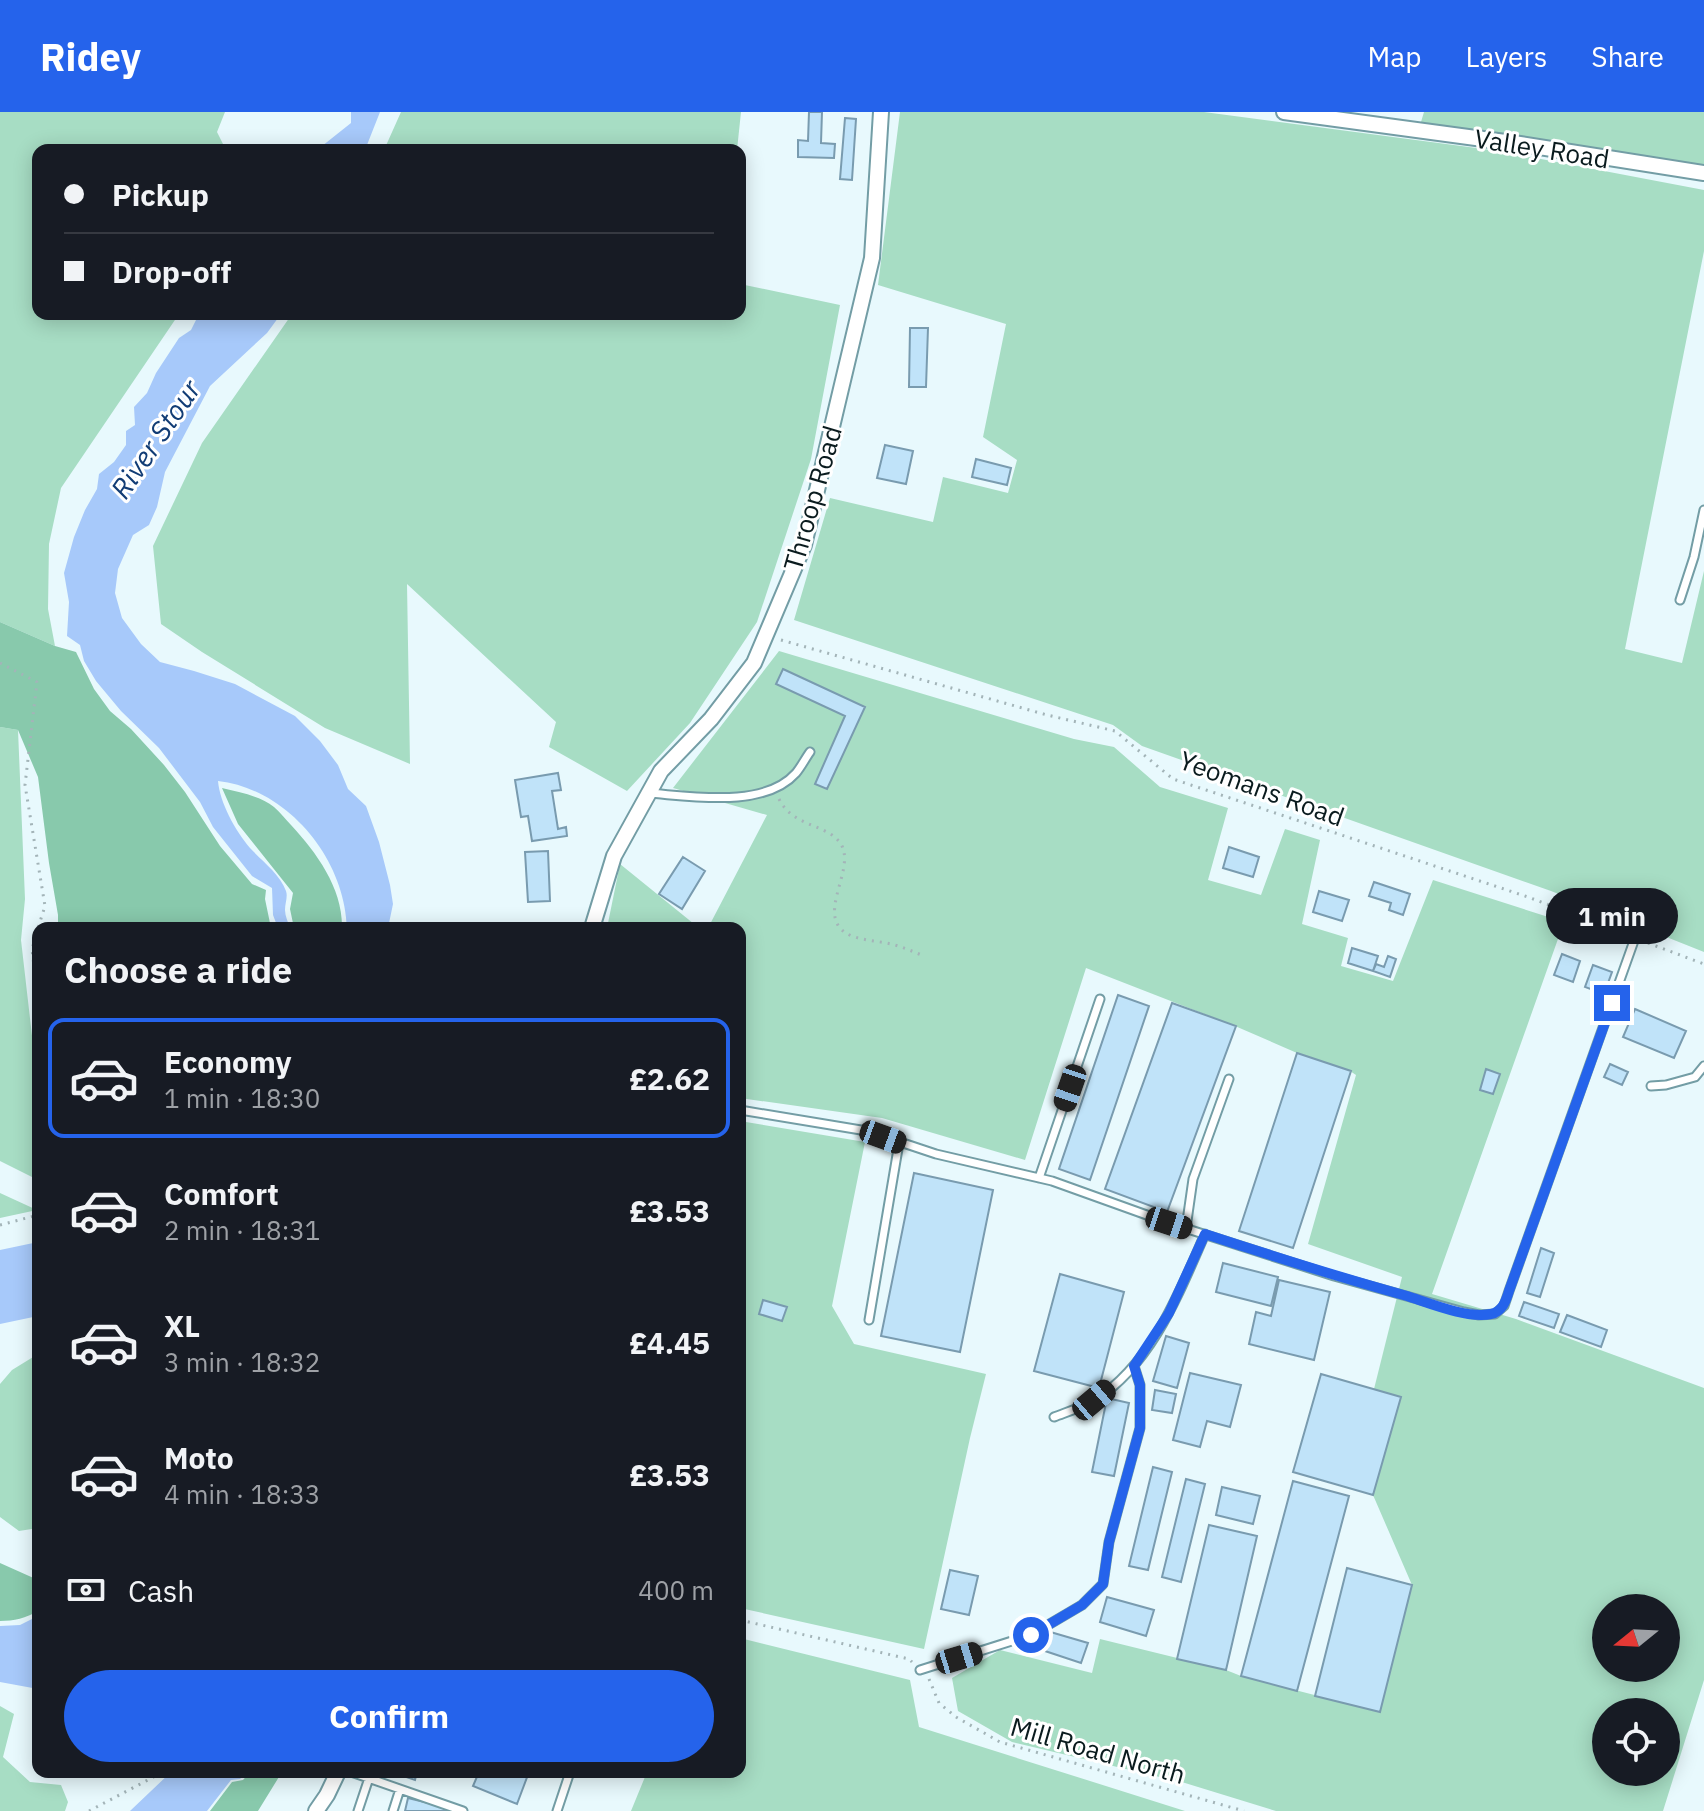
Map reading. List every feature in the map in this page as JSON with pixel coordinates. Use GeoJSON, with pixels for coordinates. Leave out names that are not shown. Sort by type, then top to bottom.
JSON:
{"type":"FeatureCollection","features":[{"type":"Feature","properties":{"kind":"street","name":"Throop Road"},"geometry":{"type":"LineString","coordinates":[[594,922],[614,856],[648,793],[661,771],[711,719],[754,663],[804,545],[872,258],[881,112]]}},
{"type":"Feature","properties":{"kind":"street","name":"Valley Road"},"geometry":{"type":"LineString","coordinates":[[1284,112],[1704,173]]}},
{"type":"Feature","properties":{"kind":"street"},"geometry":{"type":"LineString","coordinates":[[316,1811],[335,1778]]}},
{"type":"Feature","properties":{"kind":"lane"},"geometry":{"type":"LineString","coordinates":[[1680,600],[1694,557],[1704,510]]}},
{"type":"Feature","properties":{"kind":"lane"},"geometry":{"type":"LineString","coordinates":[[648,793],[699,798],[757,794],[776,788],[795,774],[810,752]]}},
{"type":"Feature","properties":{"kind":"lane"},"geometry":{"type":"LineString","coordinates":[[746,1111],[867,1131],[936,1154],[1052,1181],[1334,1276],[1428,1303],[1479,1315],[1495,1314],[1504,1306],[1635,938]]}},
{"type":"Feature","properties":{"kind":"lane"},"geometry":{"type":"LineString","coordinates":[[1039,1178],[1100,999]]}},
{"type":"Feature","properties":{"kind":"lane"},"geometry":{"type":"LineString","coordinates":[[1651,1086],[1695,1077],[1704,1066]]}},
{"type":"Feature","properties":{"kind":"lane"},"geometry":{"type":"LineString","coordinates":[[1186,1228],[1193,1179],[1229,1079]]}},
{"type":"Feature","properties":{"kind":"lane"},"geometry":{"type":"LineString","coordinates":[[869,1320],[899,1143]]}},
{"type":"Feature","properties":{"kind":"lane"},"geometry":{"type":"LineString","coordinates":[[1054,1417],[1094,1400],[1134,1366],[1169,1313],[1205,1234]]}},
{"type":"Feature","properties":{"kind":"lane"},"geometry":{"type":"LineString","coordinates":[[920,1670],[1031,1635],[1082,1605],[1103,1584],[1109,1542],[1140,1428],[1140,1385],[1134,1366]]}},
{"type":"Feature","properties":{"kind":"lane"},"geometry":{"type":"LineString","coordinates":[[358,1811],[369,1778],[463,1811]]}},
{"type":"Feature","properties":{"kind":"lane"},"geometry":{"type":"LineString","coordinates":[[557,1811],[568,1778]]}},
{"type":"Feature","properties":{"kind":"lane"},"geometry":{"type":"LineString","coordinates":[[393,1811],[400,1789]]}},
{"type":"Feature","properties":{"kind":"path","name":"Yeomans Road"},"geometry":{"type":"LineString","coordinates":[[766,636],[1115,731],[1173,779],[1528,897],[1704,964]]}},
{"type":"Feature","properties":{"kind":"path"},"geometry":{"type":"LineString","coordinates":[[0,663],[37,682],[25,785],[45,906],[40,922]]}},
{"type":"Feature","properties":{"kind":"path"},"geometry":{"type":"LineString","coordinates":[[776,788],[786,811],[828,833],[842,847],[845,860],[833,908],[840,927],[850,936],[897,945],[924,956]]}},
{"type":"Feature","properties":{"kind":"path"},"geometry":{"type":"LineString","coordinates":[[0,1225],[32,1217]]}},
{"type":"Feature","properties":{"kind":"path"},"geometry":{"type":"LineString","coordinates":[[746,1621],[909,1659],[920,1670]]}},
{"type":"Feature","properties":{"kind":"path","name":"Mill Road North"},"geometry":{"type":"LineString","coordinates":[[920,1670],[928,1676],[939,1703],[956,1717],[1000,1742],[1244,1811]]}},
{"type":"Feature","properties":{"kind":"path"},"geometry":{"type":"LineString","coordinates":[[89,1811],[152,1778]]}},
{"type":"Feature","properties":{"kind":"green space"},"geometry":{"type":"Polygon","coordinates":[[[0,112],[225,112],[217,132],[223,144],[32,144],[32,320],[175,320],[61,488],[49,544],[48,609],[55,646],[0,622],[0,112]]]}},
{"type":"Feature","properties":{"kind":"green space"},"geometry":{"type":"Polygon","coordinates":[[[401,112],[741,112],[738,144],[387,144],[401,112]]]}},
{"type":"Feature","properties":{"kind":"green space"},"geometry":{"type":"Polygon","coordinates":[[[900,112],[1204,112],[1499,151],[1704,190],[1704,251],[1625,649],[1682,663],[1704,571],[1704,952],[1551,891],[1142,746],[1113,725],[794,620],[830,498],[933,522],[943,477],[1008,493],[1017,460],[983,437],[1006,324],[878,285],[900,112]]]}},
{"type":"Feature","properties":{"kind":"green space"},"geometry":{"type":"Polygon","coordinates":[[[1424,112],[1704,112],[1704,166],[1421,122],[1424,112]]]}},
{"type":"Feature","properties":{"kind":"green space"},"geometry":{"type":"Polygon","coordinates":[[[746,285],[840,305],[811,459],[757,622],[690,723],[627,791],[549,747],[556,722],[407,584],[410,764],[325,728],[161,624],[153,546],[202,443],[288,320],[746,320],[746,285]]]}},
{"type":"Feature","properties":{"kind":"green space"},"geometry":{"type":"Polygon","coordinates":[[[0,622],[76,652],[94,689],[110,711],[164,765],[220,846],[252,884],[266,890],[270,922],[58,922],[38,777],[18,730],[0,727],[0,622]]]}},
{"type":"Feature","properties":{"kind":"green space"},"geometry":{"type":"Polygon","coordinates":[[[779,651],[1074,739],[1114,747],[1160,787],[1228,808],[1208,880],[1261,895],[1285,829],[1320,840],[1302,924],[1348,938],[1341,966],[1393,981],[1433,880],[1564,922],[1432,1294],[1516,1319],[1704,1388],[1704,1680],[1680,1757],[1680,1698],[1592,1698],[1592,1786],[1671,1786],[1663,1811],[1276,1811],[1185,1783],[1012,1742],[958,1711],[952,1678],[1000,1650],[1092,1673],[1100,1639],[1380,1712],[1412,1585],[1373,1495],[1401,1398],[1374,1389],[1402,1277],[1308,1244],[1356,1075],[1086,968],[1025,1160],[882,1118],[746,1099],[746,922],[711,922],[767,815],[673,788],[779,651]]]}},
{"type":"Feature","properties":{"kind":"green space"},"geometry":{"type":"Polygon","coordinates":[[[0,727],[18,730],[25,899],[21,940],[32,1036],[32,1177],[0,1161],[0,727]]]}},
{"type":"Feature","properties":{"kind":"green space"},"geometry":{"type":"Polygon","coordinates":[[[222,788],[268,803],[301,836],[327,872],[338,899],[342,922],[293,922],[290,909],[293,893],[238,824],[222,788]]]}},
{"type":"Feature","properties":{"kind":"green space"},"geometry":{"type":"Polygon","coordinates":[[[620,864],[692,922],[608,922],[620,864]]]}},
{"type":"Feature","properties":{"kind":"green space"},"geometry":{"type":"Polygon","coordinates":[[[746,1122],[865,1142],[832,1306],[854,1344],[986,1374],[924,1649],[746,1609],[746,1122]]]}},
{"type":"Feature","properties":{"kind":"green space"},"geometry":{"type":"Polygon","coordinates":[[[0,1193],[32,1208],[32,1211],[0,1218],[0,1193]]]}},
{"type":"Feature","properties":{"kind":"green space"},"geometry":{"type":"Polygon","coordinates":[[[32,1358],[32,1529],[19,1531],[0,1517],[0,1384],[12,1370],[32,1358]]]}},
{"type":"Feature","properties":{"kind":"green space"},"geometry":{"type":"Polygon","coordinates":[[[0,1563],[32,1577],[32,1614],[0,1621],[0,1563]]]}},
{"type":"Feature","properties":{"kind":"green space"},"geometry":{"type":"Polygon","coordinates":[[[746,1639],[910,1680],[919,1727],[1185,1811],[631,1811],[645,1778],[746,1778],[746,1639]]]}},
{"type":"Feature","properties":{"kind":"green space"},"geometry":{"type":"Polygon","coordinates":[[[0,1706],[14,1714],[3,1757],[30,1782],[61,1785],[68,1802],[65,1811],[0,1811],[0,1706]]]}},
{"type":"Feature","properties":{"kind":"green space"},"geometry":{"type":"Polygon","coordinates":[[[278,1778],[258,1811],[210,1811],[232,1782],[278,1778]]]}},
{"type":"Feature","properties":{"kind":"water"},"geometry":{"type":"Polygon","coordinates":[[[351,112],[380,112],[367,144],[325,144],[351,123],[351,112]]]}},
{"type":"Feature","properties":{"kind":"water","name":"River Stour"},"geometry":{"type":"Polygon","coordinates":[[[196,320],[277,320],[267,333],[210,386],[165,472],[157,507],[149,525],[133,535],[118,569],[115,593],[122,618],[141,644],[160,662],[235,684],[295,716],[320,741],[338,765],[348,789],[366,806],[390,885],[393,904],[389,922],[346,922],[336,877],[324,853],[308,832],[289,813],[267,798],[244,787],[218,781],[225,807],[239,833],[275,873],[286,891],[285,912],[288,922],[276,922],[272,888],[252,876],[213,827],[200,802],[159,748],[96,681],[84,661],[80,645],[67,636],[69,602],[64,573],[74,537],[97,489],[99,474],[114,462],[126,445],[126,431],[135,425],[134,407],[147,393],[179,338],[191,330],[196,320]]]}},
{"type":"Feature","properties":{"kind":"water"},"geometry":{"type":"Polygon","coordinates":[[[32,1243],[32,1317],[0,1324],[0,1250],[32,1243]]]}},
{"type":"Feature","properties":{"kind":"water"},"geometry":{"type":"Polygon","coordinates":[[[32,1619],[32,1688],[0,1682],[0,1626],[20,1625],[32,1619]]]}},
{"type":"Feature","properties":{"kind":"water"},"geometry":{"type":"Polygon","coordinates":[[[165,1778],[241,1778],[231,1780],[207,1811],[130,1811],[165,1778]]]}},
{"type":"Feature","properties":{"kind":"building"},"geometry":{"type":"Polygon","coordinates":[[[809,112],[822,112],[821,143],[835,144],[834,158],[798,157],[798,140],[808,141],[809,112]]]}},
{"type":"Feature","properties":{"kind":"building"},"geometry":{"type":"Polygon","coordinates":[[[845,118],[856,119],[852,180],[840,179],[845,118]]]}},
{"type":"Feature","properties":{"kind":"building"},"geometry":{"type":"Polygon","coordinates":[[[910,328],[928,328],[926,387],[909,387],[910,328]]]}},
{"type":"Feature","properties":{"kind":"building"},"geometry":{"type":"Polygon","coordinates":[[[885,445],[913,451],[906,484],[877,478],[885,445]]]}},
{"type":"Feature","properties":{"kind":"building"},"geometry":{"type":"Polygon","coordinates":[[[976,459],[1011,468],[1007,485],[972,477],[976,459]]]}},
{"type":"Feature","properties":{"kind":"building"},"geometry":{"type":"Polygon","coordinates":[[[783,669],[865,707],[827,789],[815,784],[845,716],[776,684],[783,669]]]}},
{"type":"Feature","properties":{"kind":"building"},"geometry":{"type":"Polygon","coordinates":[[[558,773],[561,790],[552,791],[558,829],[566,827],[567,836],[532,841],[528,816],[521,817],[515,780],[558,773]]]}},
{"type":"Feature","properties":{"kind":"building"},"geometry":{"type":"Polygon","coordinates":[[[1229,847],[1259,857],[1253,877],[1223,868],[1229,847]]]}},
{"type":"Feature","properties":{"kind":"building"},"geometry":{"type":"Polygon","coordinates":[[[548,851],[550,901],[528,902],[525,852],[548,851]]]}},
{"type":"Feature","properties":{"kind":"building"},"geometry":{"type":"Polygon","coordinates":[[[683,857],[705,871],[682,909],[659,894],[683,857]]]}},
{"type":"Feature","properties":{"kind":"building"},"geometry":{"type":"Polygon","coordinates":[[[1374,882],[1410,894],[1403,915],[1389,910],[1391,903],[1369,896],[1374,882]]]}},
{"type":"Feature","properties":{"kind":"building"},"geometry":{"type":"Polygon","coordinates":[[[1319,891],[1349,900],[1342,921],[1313,912],[1319,891]]]}},
{"type":"Feature","properties":{"kind":"building"},"geometry":{"type":"Polygon","coordinates":[[[1352,948],[1378,956],[1373,971],[1348,963],[1352,948]]]}},
{"type":"Feature","properties":{"kind":"building"},"geometry":{"type":"Polygon","coordinates":[[[1562,954],[1580,961],[1573,982],[1554,975],[1562,954]]]}},
{"type":"Feature","properties":{"kind":"building"},"geometry":{"type":"Polygon","coordinates":[[[1388,956],[1396,959],[1390,977],[1373,971],[1376,964],[1384,967],[1388,956]]]}},
{"type":"Feature","properties":{"kind":"building"},"geometry":{"type":"Polygon","coordinates":[[[1593,965],[1612,972],[1604,994],[1585,987],[1593,965]]]}},
{"type":"Feature","properties":{"kind":"building"},"geometry":{"type":"Polygon","coordinates":[[[1118,995],[1149,1006],[1090,1180],[1059,1169],[1118,995]]]}},
{"type":"Feature","properties":{"kind":"building"},"geometry":{"type":"Polygon","coordinates":[[[1172,1003],[1236,1026],[1167,1212],[1105,1189],[1172,1003]]]}},
{"type":"Feature","properties":{"kind":"building"},"geometry":{"type":"Polygon","coordinates":[[[1635,1009],[1686,1031],[1674,1058],[1623,1037],[1635,1009]]]}},
{"type":"Feature","properties":{"kind":"building"},"geometry":{"type":"Polygon","coordinates":[[[1297,1053],[1351,1071],[1293,1248],[1239,1231],[1297,1053]]]}},
{"type":"Feature","properties":{"kind":"building"},"geometry":{"type":"Polygon","coordinates":[[[1610,1064],[1628,1072],[1622,1085],[1604,1077],[1610,1064]]]}},
{"type":"Feature","properties":{"kind":"building"},"geometry":{"type":"Polygon","coordinates":[[[1486,1069],[1500,1074],[1493,1094],[1480,1090],[1486,1069]]]}},
{"type":"Feature","properties":{"kind":"building"},"geometry":{"type":"Polygon","coordinates":[[[914,1173],[993,1190],[960,1352],[881,1336],[914,1173]]]}},
{"type":"Feature","properties":{"kind":"building"},"geometry":{"type":"Polygon","coordinates":[[[1541,1248],[1554,1253],[1540,1297],[1527,1293],[1541,1248]]]}},
{"type":"Feature","properties":{"kind":"building"},"geometry":{"type":"Polygon","coordinates":[[[1223,1263],[1278,1277],[1271,1306],[1216,1292],[1223,1263]]]}},
{"type":"Feature","properties":{"kind":"building"},"geometry":{"type":"Polygon","coordinates":[[[1060,1274],[1124,1292],[1099,1388],[1034,1371],[1060,1274]]]}},
{"type":"Feature","properties":{"kind":"building"},"geometry":{"type":"Polygon","coordinates":[[[1279,1280],[1330,1292],[1314,1360],[1249,1344],[1256,1312],[1271,1316],[1279,1280]]]}},
{"type":"Feature","properties":{"kind":"building"},"geometry":{"type":"Polygon","coordinates":[[[763,1300],[787,1307],[782,1321],[759,1314],[763,1300]]]}},
{"type":"Feature","properties":{"kind":"building"},"geometry":{"type":"Polygon","coordinates":[[[1524,1302],[1559,1314],[1554,1328],[1519,1316],[1524,1302]]]}},
{"type":"Feature","properties":{"kind":"building"},"geometry":{"type":"Polygon","coordinates":[[[1567,1315],[1607,1330],[1601,1347],[1560,1332],[1567,1315]]]}},
{"type":"Feature","properties":{"kind":"building"},"geometry":{"type":"Polygon","coordinates":[[[1166,1336],[1189,1343],[1177,1388],[1153,1381],[1166,1336]]]}},
{"type":"Feature","properties":{"kind":"building"},"geometry":{"type":"Polygon","coordinates":[[[1190,1373],[1241,1385],[1230,1427],[1207,1421],[1200,1447],[1173,1440],[1190,1373]]]}},
{"type":"Feature","properties":{"kind":"building"},"geometry":{"type":"Polygon","coordinates":[[[1321,1374],[1401,1397],[1373,1495],[1293,1472],[1321,1374]]]}},
{"type":"Feature","properties":{"kind":"building"},"geometry":{"type":"Polygon","coordinates":[[[1155,1390],[1176,1394],[1172,1413],[1152,1410],[1155,1390]]]}},
{"type":"Feature","properties":{"kind":"building"},"geometry":{"type":"Polygon","coordinates":[[[1107,1398],[1129,1403],[1114,1476],[1092,1472],[1107,1398]]]}},
{"type":"Feature","properties":{"kind":"building"},"geometry":{"type":"Polygon","coordinates":[[[1153,1467],[1172,1472],[1148,1570],[1129,1566],[1153,1467]]]}},
{"type":"Feature","properties":{"kind":"building"},"geometry":{"type":"Polygon","coordinates":[[[1186,1479],[1205,1484],[1181,1582],[1162,1577],[1186,1479]]]}},
{"type":"Feature","properties":{"kind":"building"},"geometry":{"type":"Polygon","coordinates":[[[1293,1481],[1349,1496],[1297,1691],[1241,1676],[1293,1481]]]}},
{"type":"Feature","properties":{"kind":"building"},"geometry":{"type":"Polygon","coordinates":[[[1222,1487],[1260,1496],[1253,1524],[1216,1515],[1222,1487]]]}},
{"type":"Feature","properties":{"kind":"building"},"geometry":{"type":"Polygon","coordinates":[[[1209,1525],[1257,1536],[1226,1670],[1177,1659],[1209,1525]]]}},
{"type":"Feature","properties":{"kind":"building"},"geometry":{"type":"Polygon","coordinates":[[[1347,1568],[1412,1585],[1380,1712],[1315,1696],[1347,1568]]]}},
{"type":"Feature","properties":{"kind":"building"},"geometry":{"type":"Polygon","coordinates":[[[950,1570],[978,1576],[969,1615],[941,1609],[950,1570]]]}},
{"type":"Feature","properties":{"kind":"building"},"geometry":{"type":"Polygon","coordinates":[[[1107,1597],[1154,1610],[1146,1636],[1100,1622],[1107,1597]]]}},
{"type":"Feature","properties":{"kind":"building"},"geometry":{"type":"Polygon","coordinates":[[[1047,1631],[1088,1643],[1081,1663],[1042,1650],[1047,1631]]]}},
{"type":"Feature","properties":{"kind":"building"},"geometry":{"type":"Polygon","coordinates":[[[476,1778],[527,1778],[517,1804],[473,1786],[476,1778]]]}},
{"type":"Feature","properties":{"kind":"building"},"geometry":{"type":"Polygon","coordinates":[[[408,1798],[453,1809],[453,1811],[405,1811],[408,1798]]]}},
{"type":"Feature","properties":{"kind":"route"},"geometry":{"type":"LineString","coordinates":[[1031,1635],[1082,1605],[1103,1584],[1109,1542],[1140,1428],[1140,1385],[1134,1366],[1169,1313],[1205,1234],[1428,1303],[1479,1315],[1495,1314],[1504,1306],[1612,1003]]}}]}
